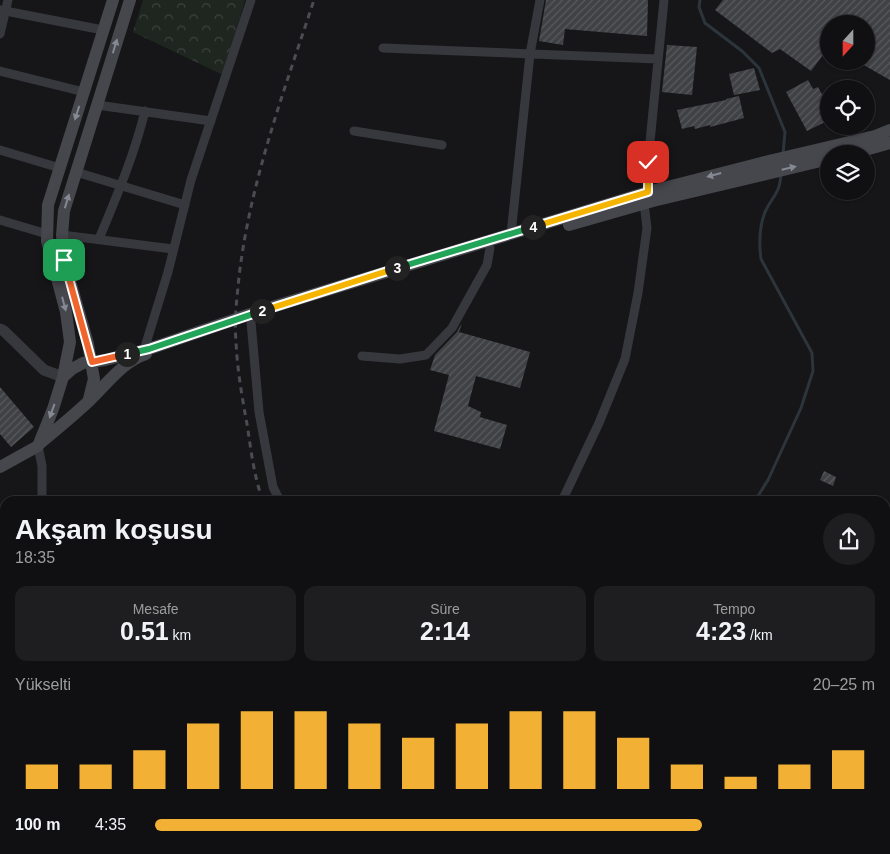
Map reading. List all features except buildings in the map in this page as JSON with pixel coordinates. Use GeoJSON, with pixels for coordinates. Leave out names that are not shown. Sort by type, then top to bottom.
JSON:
{"type":"FeatureCollection","features":[{"type":"Feature","properties":{"kind":"main road"},"geometry":{"type":"LineString","coordinates":[[38,445],[63,378],[70,342],[66,312],[47,241],[48,205],[113,0]]}},
{"type":"Feature","properties":{"kind":"main road"},"geometry":{"type":"LineString","coordinates":[[88,402],[94,379],[92,362],[64,260],[62,235],[64,210],[130,0]]}},
{"type":"Feature","properties":{"kind":"main road"},"geometry":{"type":"LineString","coordinates":[[63,378],[78,366],[144,350],[259,311],[511,234],[762,168],[812,157],[890,130]]}},
{"type":"Feature","properties":{"kind":"main road"},"geometry":{"type":"LineString","coordinates":[[875,147],[890,143]]}},
{"type":"Feature","properties":{"kind":"main road"},"geometry":{"type":"LineString","coordinates":[[812,157],[820,158]]}},
{"type":"Feature","properties":{"kind":"main road"},"geometry":{"type":"LineString","coordinates":[[0,467],[38,445],[88,402],[121,369],[140,356],[646,198]]}},
{"type":"Feature","properties":{"kind":"street"},"geometry":{"type":"LineString","coordinates":[[0,34],[3,10],[8,0]]}},
{"type":"Feature","properties":{"kind":"street"},"geometry":{"type":"LineString","coordinates":[[144,350],[185,204],[251,0]]}},
{"type":"Feature","properties":{"kind":"street"},"geometry":{"type":"LineString","coordinates":[[511,234],[530,54],[540,0]]}},
{"type":"Feature","properties":{"kind":"street"},"geometry":{"type":"LineString","coordinates":[[564,496],[625,359],[638,293],[647,228],[648,162],[664,0]]}},
{"type":"Feature","properties":{"kind":"street"},"geometry":{"type":"LineString","coordinates":[[3,10],[103,30]]}},
{"type":"Feature","properties":{"kind":"street"},"geometry":{"type":"LineString","coordinates":[[383,48],[658,59]]}},
{"type":"Feature","properties":{"kind":"street"},"geometry":{"type":"LineString","coordinates":[[0,71],[84,92]]}},
{"type":"Feature","properties":{"kind":"street"},"geometry":{"type":"LineString","coordinates":[[97,105],[211,121]]}},
{"type":"Feature","properties":{"kind":"street"},"geometry":{"type":"LineString","coordinates":[[99,240],[122,184],[145,112]]}},
{"type":"Feature","properties":{"kind":"street"},"geometry":{"type":"LineString","coordinates":[[354,131],[442,144]]}},
{"type":"Feature","properties":{"kind":"street"},"geometry":{"type":"LineString","coordinates":[[0,150],[60,168]]}},
{"type":"Feature","properties":{"kind":"street"},"geometry":{"type":"LineString","coordinates":[[76,172],[185,204]]}},
{"type":"Feature","properties":{"kind":"street"},"geometry":{"type":"LineString","coordinates":[[0,220],[47,234]]}},
{"type":"Feature","properties":{"kind":"street"},"geometry":{"type":"LineString","coordinates":[[62,235],[173,249]]}},
{"type":"Feature","properties":{"kind":"street"},"geometry":{"type":"LineString","coordinates":[[362,356],[400,359],[426,355],[452,328],[487,265],[490,248]]}},
{"type":"Feature","properties":{"kind":"street"},"geometry":{"type":"LineString","coordinates":[[251,322],[259,412],[274,487],[278,496]]}},
{"type":"Feature","properties":{"kind":"street"},"geometry":{"type":"LineString","coordinates":[[0,329],[44,370],[63,378]]}},
{"type":"Feature","properties":{"kind":"street"},"geometry":{"type":"LineString","coordinates":[[38,445],[42,466],[44,496]]}},
{"type":"Feature","properties":{"kind":"green space"},"geometry":{"type":"Polygon","coordinates":[[[143,0],[245,0],[223,75],[133,32],[143,0]]]}},
{"type":"Feature","properties":{"kind":"waterway"},"geometry":{"type":"LineString","coordinates":[[700,0],[699,7],[705,23],[742,51],[759,68],[785,132],[783,154]]}},
{"type":"Feature","properties":{"kind":"waterway"},"geometry":{"type":"LineString","coordinates":[[758,496],[768,480],[801,408],[813,371],[812,353],[761,259],[760,241],[762,224],[765,212],[778,190],[781,173]]}},
{"type":"Feature","properties":{"kind":"railway"},"geometry":{"type":"LineString","coordinates":[[261,496],[253,463],[237,362],[235,325],[239,277],[251,206],[269,137],[314,0]]}},
{"type":"Feature","properties":{"kind":"route"},"geometry":{"type":"LineString","coordinates":[[64,260],[92,362],[105,360],[149,349],[259,311],[648,192],[648,162]]}}]}
